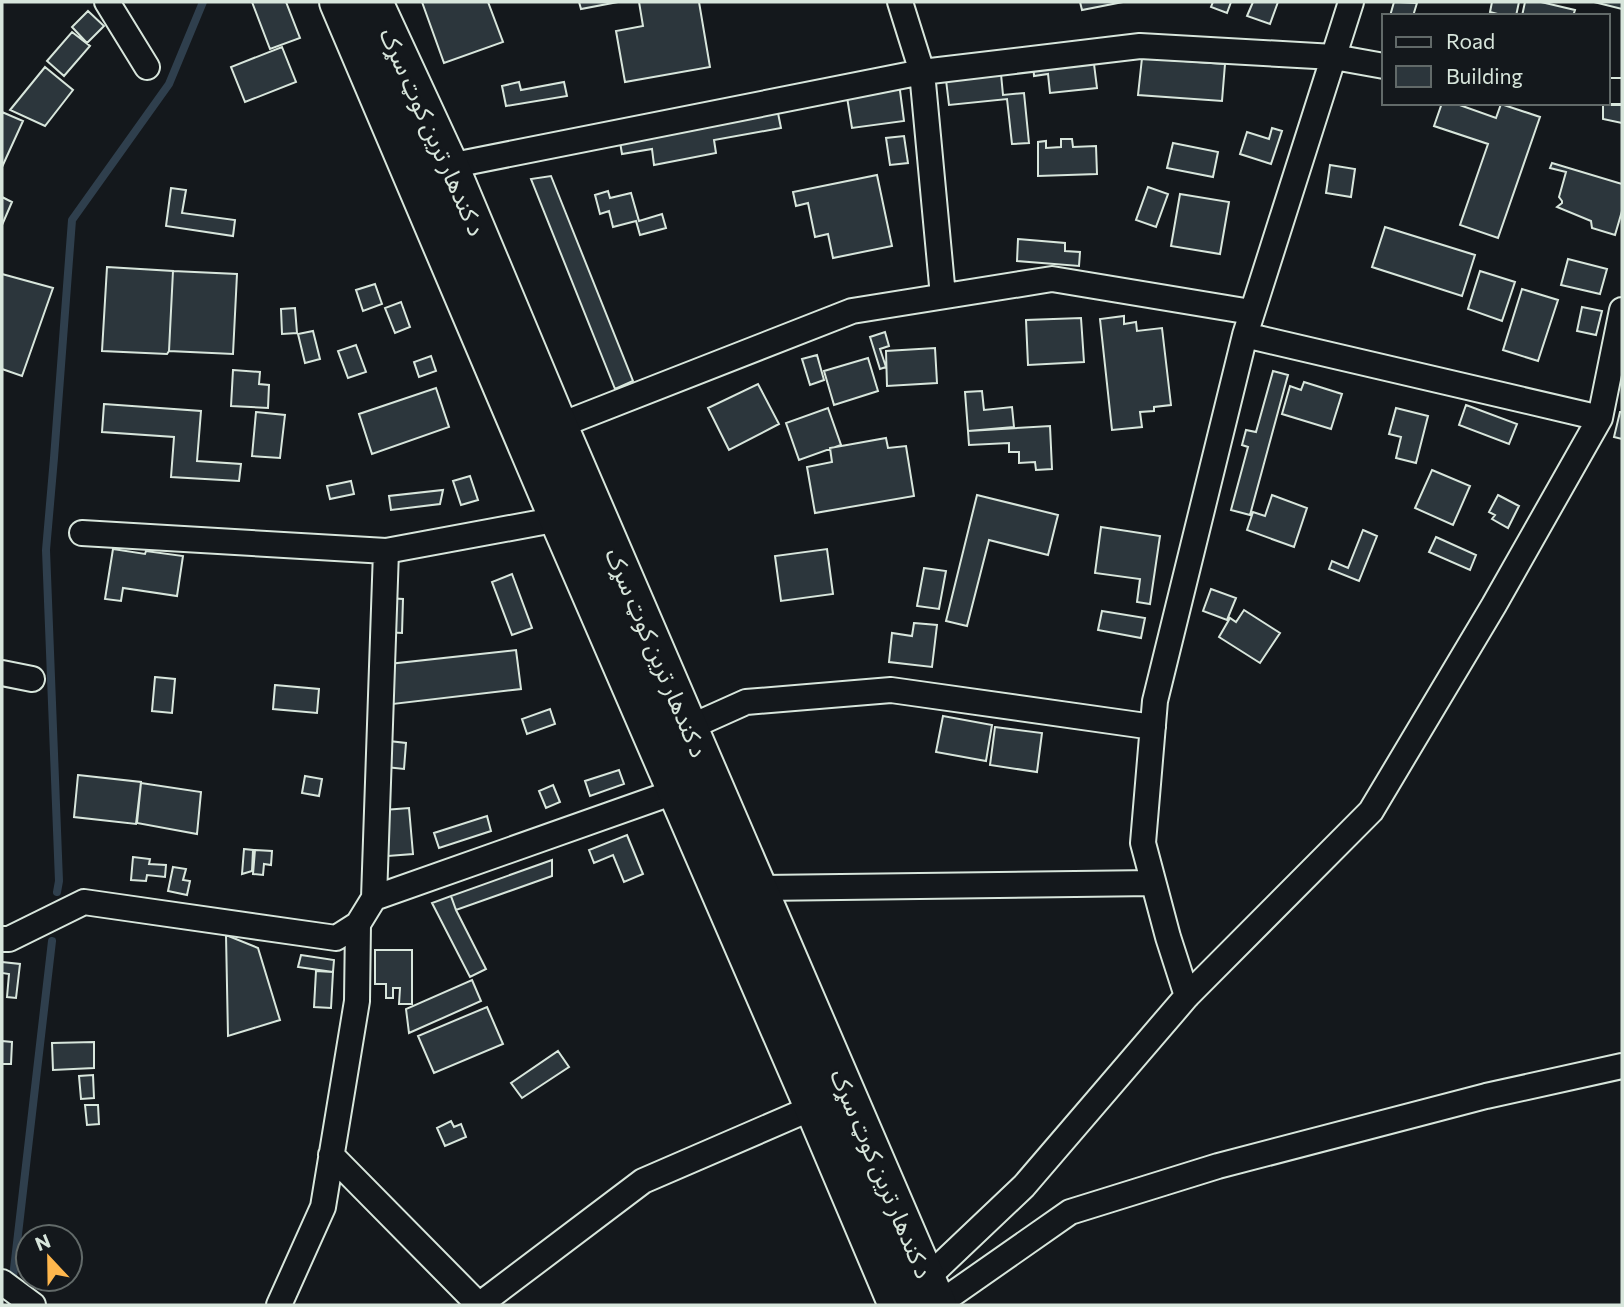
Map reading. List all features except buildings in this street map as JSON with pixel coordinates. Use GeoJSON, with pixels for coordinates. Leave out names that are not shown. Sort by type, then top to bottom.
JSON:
{"type":"FeatureCollection","features":[{"type":"Feature","properties":{"kind":"main road","name":"د کندهار ترين کوټ سړک"},"geometry":{"type":"LineString","coordinates":[[339,2],[898,1305]]}},
{"type":"Feature","properties":{"kind":"main road","name":"د کندهار ترين کوټ سړک"},"geometry":{"type":"LineString","coordinates":[[373,2],[449,166],[558,426],[933,1296]]}},
{"type":"Feature","properties":{"kind":"street"},"geometry":{"type":"LineString","coordinates":[[107,2],[147,67]]}},
{"type":"Feature","properties":{"kind":"street"},"geometry":{"type":"LineString","coordinates":[[900,2],[922,72],[943,296]]}},
{"type":"Feature","properties":{"kind":"street"},"geometry":{"type":"LineString","coordinates":[[1187,996],[1143,843],[1156,701],[1248,323],[1352,2]]}},
{"type":"Feature","properties":{"kind":"street"},"geometry":{"type":"LineString","coordinates":[[449,166],[922,72],[1140,46],[1334,57],[1382,66]]}},
{"type":"Feature","properties":{"kind":"street"},"geometry":{"type":"LineString","coordinates":[[558,426],[852,311],[1052,279],[1248,323],[1600,418]]}},
{"type":"Feature","properties":{"kind":"street"},"geometry":{"type":"LineString","coordinates":[[933,1296],[1187,996],[1371,811],[1494,605],[1600,418],[1622,310]]}},
{"type":"Feature","properties":{"kind":"street"},"geometry":{"type":"LineString","coordinates":[[82,533],[386,551],[559,519]]}},
{"type":"Feature","properties":{"kind":"street"},"geometry":{"type":"LineString","coordinates":[[2,939],[9,939],[85,902],[336,938],[358,924],[374,898],[386,551]]}},
{"type":"Feature","properties":{"kind":"street"},"geometry":{"type":"LineString","coordinates":[[2,673],[32,679]]}},
{"type":"Feature","properties":{"kind":"street"},"geometry":{"type":"LineString","coordinates":[[688,728],[746,702],[891,690],[1153,727]]}},
{"type":"Feature","properties":{"kind":"street"},"geometry":{"type":"LineString","coordinates":[[374,898],[677,791]]}},
{"type":"Feature","properties":{"kind":"street"},"geometry":{"type":"LineString","coordinates":[[757,888],[1153,883]]}},
{"type":"Feature","properties":{"kind":"street"},"geometry":{"type":"LineString","coordinates":[[279,1305],[323,1208],[356,1001],[358,924]]}},
{"type":"Feature","properties":{"kind":"street"},"geometry":{"type":"LineString","coordinates":[[933,1296],[1070,1212],[1245,1159],[1486,1096],[1622,1066]]}},
{"type":"Feature","properties":{"kind":"street"},"geometry":{"type":"LineString","coordinates":[[331,1155],[479,1305],[643,1181],[814,1107]]}},
{"type":"Feature","properties":{"kind":"street"},"geometry":{"type":"LineString","coordinates":[[2,1282],[33,1305]]}},
{"type":"Feature","properties":{"kind":"waterway"},"geometry":{"type":"LineString","coordinates":[[57,892],[59,881],[46,550],[72,220],[169,84],[203,2]]}},
{"type":"Feature","properties":{"kind":"waterway"},"geometry":{"type":"LineString","coordinates":[[12,1286],[52,941]]}}]}
